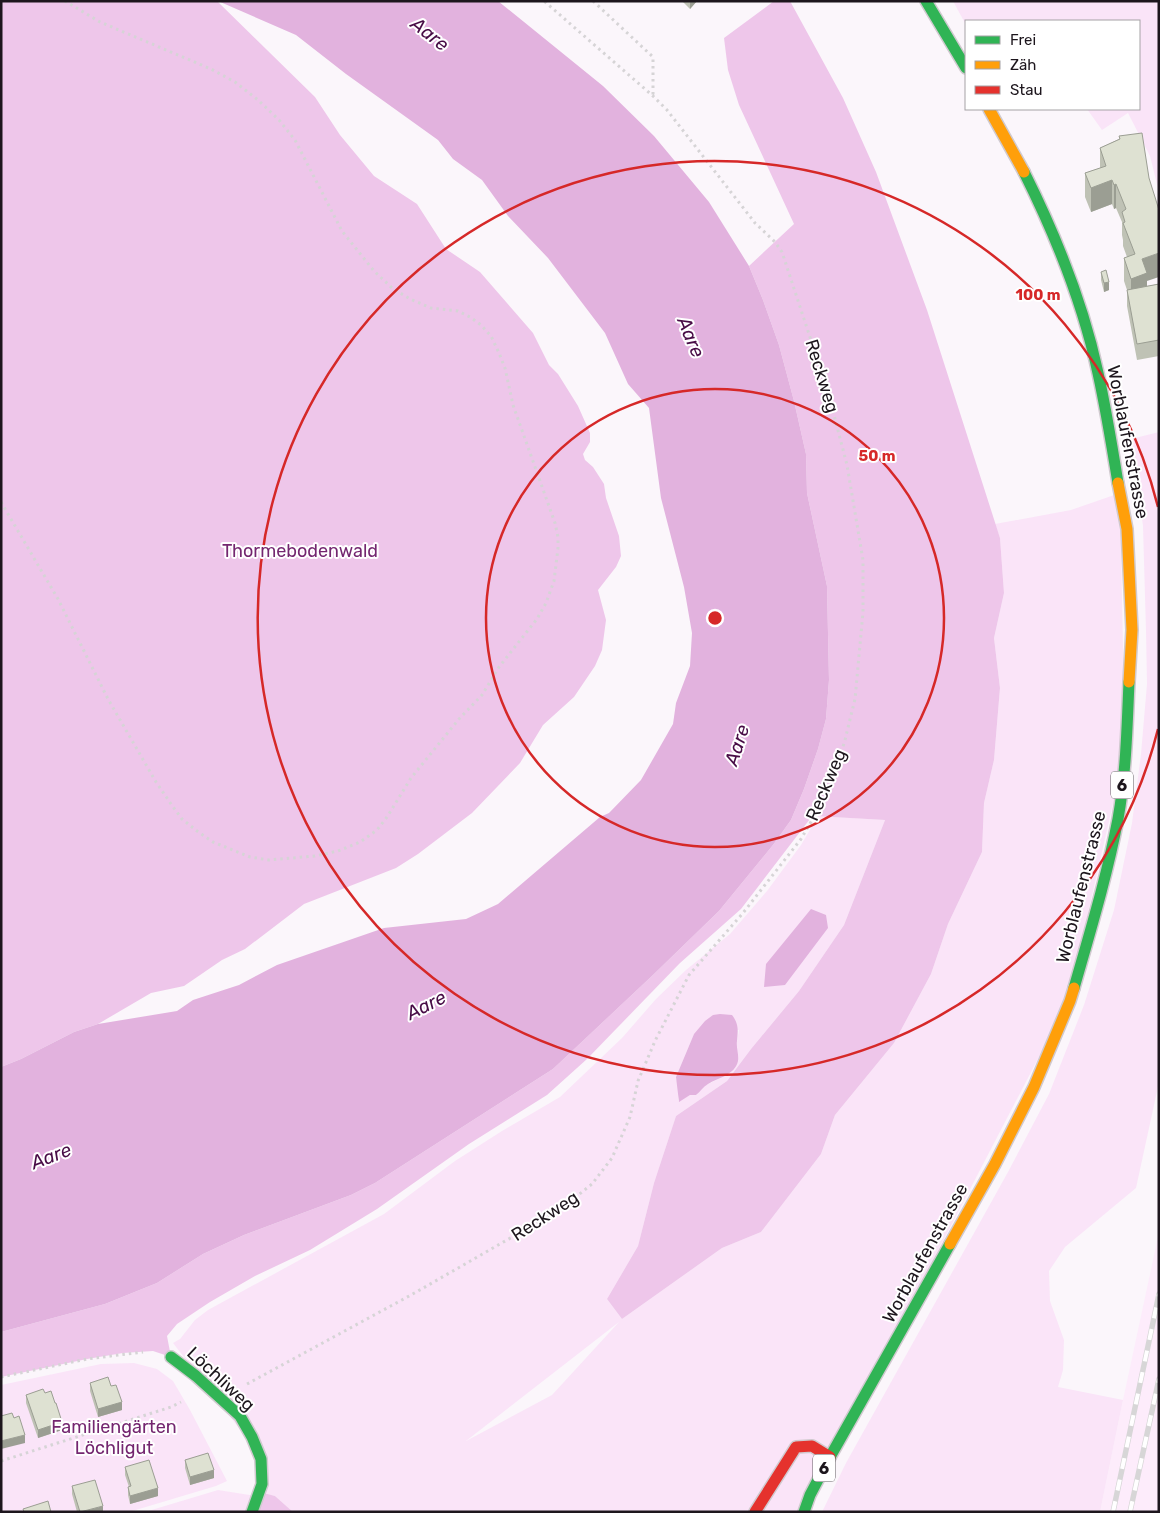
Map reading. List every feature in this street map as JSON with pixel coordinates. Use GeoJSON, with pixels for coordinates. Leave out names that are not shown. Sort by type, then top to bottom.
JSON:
{"type":"FeatureCollection","features":[{"type":"Feature","properties":{"kind":"main road"},"geometry":{"type":"LineString","coordinates":[[926,1],[965,66]]}},
{"type":"Feature","properties":{"kind":"main road","name":"Worblaufenstrasse"},"geometry":{"type":"LineString","coordinates":[[804,1512],[810,1495],[830,1457],[995,1164],[1034,1087],[1070,1001],[1098,905],[1118,818],[1126,751],[1132,630],[1127,529],[1098,372],[1078,301],[1056,241],[1038,201],[991,110]]}},
{"type":"Feature","properties":{"kind":"main road","name":"Löchliweg"},"geometry":{"type":"LineString","coordinates":[[171,1357],[219,1396],[240,1416],[252,1437],[261,1459],[262,1484],[252,1512]]}},
{"type":"Feature","properties":{"kind":"main road"},"geometry":{"type":"LineString","coordinates":[[755,1512],[796,1447],[812,1446],[830,1457]]}},
{"type":"Feature","properties":{"kind":"path"},"geometry":{"type":"LineString","coordinates":[[1,502],[58,599],[108,699],[156,782],[182,819],[213,842],[250,857],[269,860],[315,856],[338,851],[360,842],[376,830],[424,762],[459,719],[482,695],[500,666],[537,619],[546,603],[554,581],[558,548],[555,523],[513,405],[505,368],[491,336],[481,325],[458,311],[431,308],[410,300],[392,288],[374,271],[342,231],[295,140],[280,120],[258,100],[235,82],[211,68],[100,22],[65,1]]}},
{"type":"Feature","properties":{"kind":"path","name":"Reckweg"},"geometry":{"type":"LineString","coordinates":[[219,1396],[253,1381],[562,1209],[592,1184],[612,1158],[630,1117],[638,1081],[689,976],[743,913],[801,839],[819,808],[833,778],[856,699],[863,612],[863,560],[847,464],[828,392],[782,252],[775,242],[755,223],[668,110],[544,1]]}},
{"type":"Feature","properties":{"kind":"path"},"geometry":{"type":"LineString","coordinates":[[593,1],[653,57],[653,96]]}},
{"type":"Feature","properties":{"kind":"path"},"geometry":{"type":"LineString","coordinates":[[1,1377],[123,1353],[153,1351],[171,1357]]}},
{"type":"Feature","properties":{"kind":"path"},"geometry":{"type":"LineString","coordinates":[[1,1461],[171,1407],[193,1398],[206,1385]]}},
{"type":"Feature","properties":{"kind":"shaded area"},"geometry":{"type":"Polygon","coordinates":[[[1159,1232],[1159,1512],[1100,1512],[1123,1400],[1159,1232]]]}},
{"type":"Feature","properties":{"kind":"green space","name":"Thormebodenwald"},"geometry":{"type":"Polygon","coordinates":[[[1,1],[217,1],[315,97],[340,135],[374,176],[417,204],[446,249],[480,272],[533,333],[549,365],[558,374],[578,406],[590,433],[590,442],[583,454],[585,460],[593,467],[604,484],[606,498],[619,536],[621,556],[616,567],[598,590],[606,620],[602,650],[595,666],[574,697],[543,725],[520,763],[472,813],[418,854],[396,868],[304,904],[245,949],[222,960],[184,986],[151,993],[98,1024],[74,1032],[1,1067],[1,1]]]}},
{"type":"Feature","properties":{"kind":"green space"},"geometry":{"type":"Polygon","coordinates":[[[774,1],[790,1],[843,98],[876,172],[927,310],[1000,538],[1004,593],[994,638],[1000,688],[994,760],[984,803],[982,852],[948,924],[931,974],[894,1043],[835,1115],[821,1154],[761,1232],[722,1248],[622,1319],[607,1299],[638,1246],[654,1183],[676,1116],[727,1081],[799,991],[844,925],[885,820],[813,815],[741,909],[680,963],[587,1059],[547,1095],[469,1144],[377,1209],[310,1250],[255,1276],[177,1324],[167,1336],[171,1357],[153,1351],[123,1353],[1,1377],[1,1332],[105,1304],[157,1283],[203,1254],[244,1235],[351,1195],[375,1183],[553,1069],[719,911],[791,820],[818,749],[826,719],[829,680],[827,586],[807,493],[806,454],[794,401],[779,345],[749,266],[794,224],[739,105],[728,70],[724,38],[774,1]]]}},
{"type":"Feature","properties":{"kind":"green space"},"geometry":{"type":"Polygon","coordinates":[[[953,1],[1159,1],[1159,192],[1150,156],[1128,113],[1102,130],[1088,110],[1140,110],[1140,20],[965,20],[965,23],[953,1]]]}},
{"type":"Feature","properties":{"kind":"green space"},"geometry":{"type":"Polygon","coordinates":[[[1159,432],[1159,1082],[1136,1188],[1065,1247],[1049,1271],[1050,1301],[1064,1340],[1063,1370],[1058,1387],[1123,1400],[1100,1512],[822,1512],[846,1463],[1008,1172],[1049,1094],[1084,1005],[1114,910],[1132,823],[1141,754],[1147,684],[1143,526],[1131,439],[1159,432]]]}},
{"type":"Feature","properties":{"kind":"green space"},"geometry":{"type":"Polygon","coordinates":[[[1120,493],[1125,751],[1068,1001],[802,1512],[293,1512],[275,1496],[260,1492],[262,1458],[173,1343],[180,1339],[195,1320],[208,1310],[384,1214],[455,1161],[560,1097],[622,1038],[656,999],[686,970],[730,934],[767,891],[801,845],[818,816],[885,820],[844,925],[799,991],[727,1081],[676,1116],[654,1183],[638,1246],[607,1299],[622,1319],[722,1248],[761,1232],[821,1154],[835,1115],[894,1043],[931,974],[948,924],[982,852],[984,803],[994,760],[1000,688],[994,638],[1004,593],[1000,538],[995,524],[1071,510],[1120,493]],[[739,1030],[694,1034],[676,1077],[679,1091],[678,1101],[690,1095],[696,1095],[706,1085],[729,1074],[738,1059],[736,1047],[739,1030]],[[619,1322],[466,1441],[552,1395],[619,1322]]]}},
{"type":"Feature","properties":{"kind":"green space","name":"Familiengärten Löchligut"},"geometry":{"type":"Polygon","coordinates":[[[134,1363],[157,1369],[173,1381],[227,1481],[129,1512],[1,1512],[1,1385],[101,1364],[134,1363]]]}},
{"type":"Feature","properties":{"kind":"green space"},"geometry":{"type":"Polygon","coordinates":[[[218,1490],[256,1496],[250,1512],[145,1512],[218,1490]]]}},
{"type":"Feature","properties":{"kind":"green space"},"geometry":{"type":"Polygon","coordinates":[[[260,1492],[275,1496],[293,1512],[253,1512],[260,1492]]]}},
{"type":"Feature","properties":{"kind":"water","name":"Aare"},"geometry":{"type":"Polygon","coordinates":[[[218,1],[498,1],[603,86],[654,136],[709,202],[749,266],[779,345],[806,454],[807,493],[827,586],[829,680],[826,719],[818,749],[791,820],[773,845],[719,911],[553,1069],[375,1183],[351,1195],[244,1235],[203,1254],[157,1283],[105,1304],[1,1332],[1,1067],[74,1032],[98,1024],[177,1011],[193,1000],[239,985],[277,965],[384,928],[466,919],[498,904],[600,817],[609,813],[641,780],[673,724],[676,703],[690,666],[692,633],[684,587],[661,498],[649,408],[628,384],[605,333],[548,258],[508,216],[482,180],[453,159],[438,140],[346,74],[296,35],[218,1]]]}},
{"type":"Feature","properties":{"kind":"water"},"geometry":{"type":"Polygon","coordinates":[[[811,909],[826,915],[828,928],[785,985],[764,987],[766,964],[811,909]]]}},
{"type":"Feature","properties":{"kind":"water"},"geometry":{"type":"Polygon","coordinates":[[[713,1015],[732,1015],[737,1025],[738,1061],[736,1066],[726,1076],[708,1084],[696,1095],[690,1095],[679,1102],[676,1077],[694,1034],[705,1021],[713,1015]]]}},
{"type":"Feature","properties":{"kind":"building"},"geometry":{"type":"Polygon","coordinates":[[[1142,133],[1149,178],[1159,210],[1159,253],[1142,259],[1147,273],[1131,279],[1124,258],[1135,254],[1123,223],[1125,222],[1122,212],[1126,209],[1116,184],[1114,185],[1112,180],[1091,188],[1085,173],[1106,166],[1100,148],[1120,139],[1119,136],[1142,133]]]}},
{"type":"Feature","properties":{"kind":"building"},"geometry":{"type":"Polygon","coordinates":[[[1106,270],[1109,282],[1104,283],[1101,272],[1106,270]]]}},
{"type":"Feature","properties":{"kind":"building"},"geometry":{"type":"Polygon","coordinates":[[[1159,284],[1159,340],[1137,344],[1127,290],[1159,284]]]}},
{"type":"Feature","properties":{"kind":"building"},"geometry":{"type":"Polygon","coordinates":[[[108,1377],[111,1386],[116,1385],[122,1402],[98,1409],[90,1383],[108,1377]]]}},
{"type":"Feature","properties":{"kind":"building"},"geometry":{"type":"Polygon","coordinates":[[[43,1389],[45,1393],[51,1391],[62,1422],[38,1430],[26,1395],[43,1389]]]}},
{"type":"Feature","properties":{"kind":"building"},"geometry":{"type":"Polygon","coordinates":[[[12,1413],[14,1418],[19,1416],[25,1435],[1,1441],[1,1416],[12,1413]]]}},
{"type":"Feature","properties":{"kind":"building"},"geometry":{"type":"Polygon","coordinates":[[[208,1453],[214,1470],[190,1477],[185,1460],[208,1453]]]}},
{"type":"Feature","properties":{"kind":"building"},"geometry":{"type":"Polygon","coordinates":[[[149,1460],[158,1488],[130,1496],[128,1487],[131,1486],[125,1467],[149,1460]]]}},
{"type":"Feature","properties":{"kind":"building"},"geometry":{"type":"Polygon","coordinates":[[[95,1480],[103,1506],[80,1512],[72,1486],[95,1480]]]}},
{"type":"Feature","properties":{"kind":"building"},"geometry":{"type":"Polygon","coordinates":[[[48,1501],[51,1512],[24,1512],[23,1509],[48,1501]]]}},
{"type":"Feature","properties":{"kind":"railway"},"geometry":{"type":"LineString","coordinates":[[1113,1512],[1159,1294]]}},
{"type":"Feature","properties":{"kind":"railway"},"geometry":{"type":"LineString","coordinates":[[1130,1512],[1159,1379]]}},
{"type":"Feature","properties":{"kind":"traffic: fast"},"geometry":{"type":"LineString","coordinates":[[926,1],[965,66]]}},
{"type":"Feature","properties":{"kind":"traffic: fast"},"geometry":{"type":"LineString","coordinates":[[1024,172],[1058,245],[1085,321],[1101,387],[1118,483]]}},
{"type":"Feature","properties":{"kind":"traffic: fast"},"geometry":{"type":"LineString","coordinates":[[1074,988],[1103,883],[1118,819],[1127,734],[1129,682]]}},
{"type":"Feature","properties":{"kind":"traffic: fast"},"geometry":{"type":"LineString","coordinates":[[804,1512],[810,1495],[830,1457],[950,1244]]}},
{"type":"Feature","properties":{"kind":"traffic: fast"},"geometry":{"type":"LineString","coordinates":[[171,1357],[196,1376],[240,1416],[252,1437],[261,1459],[262,1484],[252,1512]]}},
{"type":"Feature","properties":{"kind":"traffic: slow"},"geometry":{"type":"LineString","coordinates":[[990,110],[1024,172]]}},
{"type":"Feature","properties":{"kind":"traffic: slow"},"geometry":{"type":"LineString","coordinates":[[1118,483],[1127,529],[1132,630],[1129,682]]}},
{"type":"Feature","properties":{"kind":"traffic: slow"},"geometry":{"type":"LineString","coordinates":[[950,1244],[995,1164],[1034,1087],[1074,988]]}},
{"type":"Feature","properties":{"kind":"traffic: jam"},"geometry":{"type":"LineString","coordinates":[[755,1512],[796,1447],[812,1446],[830,1457]]}}]}
